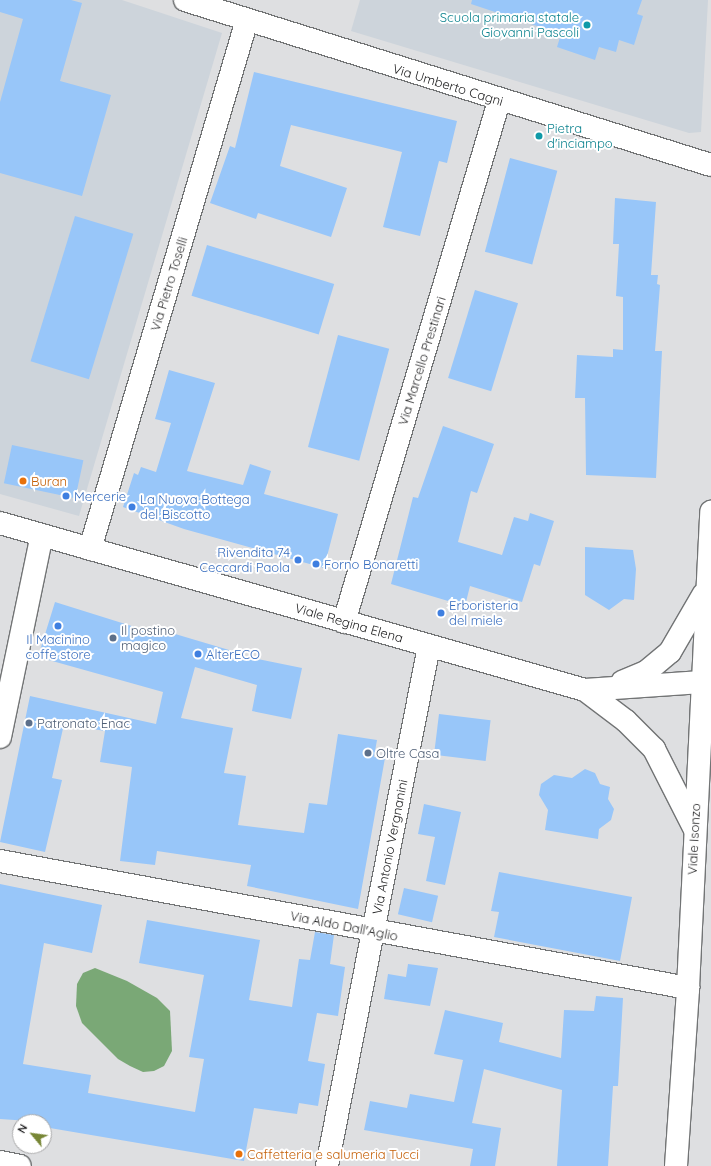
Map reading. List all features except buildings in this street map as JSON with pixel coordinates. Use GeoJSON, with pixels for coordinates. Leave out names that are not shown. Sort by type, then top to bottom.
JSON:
{"type":"FeatureCollection","features":[{"type":"Feature","properties":{"kind":"street","name":"Via Umberto Cagni"},"geometry":{"type":"LineString","coordinates":[[185,0],[498,101],[711,165]]}},
{"type":"Feature","properties":{"kind":"street","name":"Via Pietro Toselli"},"geometry":{"type":"LineString","coordinates":[[90,549],[247,20]]}},
{"type":"Feature","properties":{"kind":"street","name":"Via Marcello Prestinari"},"geometry":{"type":"LineString","coordinates":[[344,622],[498,101]]}},
{"type":"Feature","properties":{"kind":"street","name":"Viale Isonzo"},"geometry":{"type":"LineString","coordinates":[[676,1166],[688,988],[694,829],[711,512]]}},
{"type":"Feature","properties":{"kind":"street","name":"Viale Regina Elena"},"geometry":{"type":"LineString","coordinates":[[0,523],[585,690],[702,682]]}},
{"type":"Feature","properties":{"kind":"street"},"geometry":{"type":"LineString","coordinates":[[0,737],[42,535]]}},
{"type":"Feature","properties":{"kind":"street"},"geometry":{"type":"LineString","coordinates":[[585,690],[622,682],[646,672],[670,652],[706,590]]}},
{"type":"Feature","properties":{"kind":"street","name":"Via Antonio Vergnanini"},"geometry":{"type":"LineString","coordinates":[[327,1166],[429,646]]}},
{"type":"Feature","properties":{"kind":"street"},"geometry":{"type":"LineString","coordinates":[[585,690],[626,722],[654,749],[694,829]]}},
{"type":"Feature","properties":{"kind":"street","name":"Via Aldo Dall'Aglio"},"geometry":{"type":"LineString","coordinates":[[0,861],[373,932],[688,988]]}},
{"type":"Feature","properties":{"kind":"street"},"geometry":{"type":"LineString","coordinates":[[0,1162],[20,1166]]}},
{"type":"Feature","properties":{"kind":"shaded area"},"geometry":{"type":"Polygon","coordinates":[[[0,0],[122,0],[222,33],[79,516],[0,494],[0,0]]]}},
{"type":"Feature","properties":{"kind":"shaded area"},"geometry":{"type":"Polygon","coordinates":[[[360,0],[708,0],[701,132],[689,133],[351,31],[360,0]]]}},
{"type":"Feature","properties":{"kind":"green space"},"geometry":{"type":"Polygon","coordinates":[[[95,968],[127,981],[157,998],[170,1011],[172,1051],[164,1066],[154,1071],[143,1072],[130,1066],[118,1059],[82,1023],[76,1006],[77,984],[83,973],[95,968]]]}},
{"type":"Feature","properties":{"kind":"place","name":"Scuola primaria statale Giovanni Pascoli"},"geometry":{"type":"Point","coordinates":[587,25]}},
{"type":"Feature","properties":{"kind":"place","name":"Pietra d'inciampo"},"geometry":{"type":"Point","coordinates":[539,136]}},
{"type":"Feature","properties":{"kind":"place","name":"Buran"},"geometry":{"type":"Point","coordinates":[23,481]}},
{"type":"Feature","properties":{"kind":"place","name":"Mercerie"},"geometry":{"type":"Point","coordinates":[66,496]}},
{"type":"Feature","properties":{"kind":"place","name":"La Nuova Bottega del Biscotto"},"geometry":{"type":"Point","coordinates":[132,507]}},
{"type":"Feature","properties":{"kind":"place","name":"Rivendita 74 Ceccardi Paola"},"geometry":{"type":"Point","coordinates":[298,560]}},
{"type":"Feature","properties":{"kind":"place","name":"Forno Bonaretti"},"geometry":{"type":"Point","coordinates":[316,564]}},
{"type":"Feature","properties":{"kind":"place","name":"Erboristeria del miele"},"geometry":{"type":"Point","coordinates":[441,613]}},
{"type":"Feature","properties":{"kind":"place","name":"Il Macinino coffe store"},"geometry":{"type":"Point","coordinates":[58,626]}},
{"type":"Feature","properties":{"kind":"place","name":"Il postino magico"},"geometry":{"type":"Point","coordinates":[113,638]}},
{"type":"Feature","properties":{"kind":"place","name":"AlterECO"},"geometry":{"type":"Point","coordinates":[198,654]}},
{"type":"Feature","properties":{"kind":"place","name":"Patronato Enac"},"geometry":{"type":"Point","coordinates":[29,723]}},
{"type":"Feature","properties":{"kind":"place","name":"Oltre Casa"},"geometry":{"type":"Point","coordinates":[368,753]}},
{"type":"Feature","properties":{"kind":"place","name":"Caffetteria e salumeria Tucci"},"geometry":{"type":"Point","coordinates":[239,1154]}}]}
